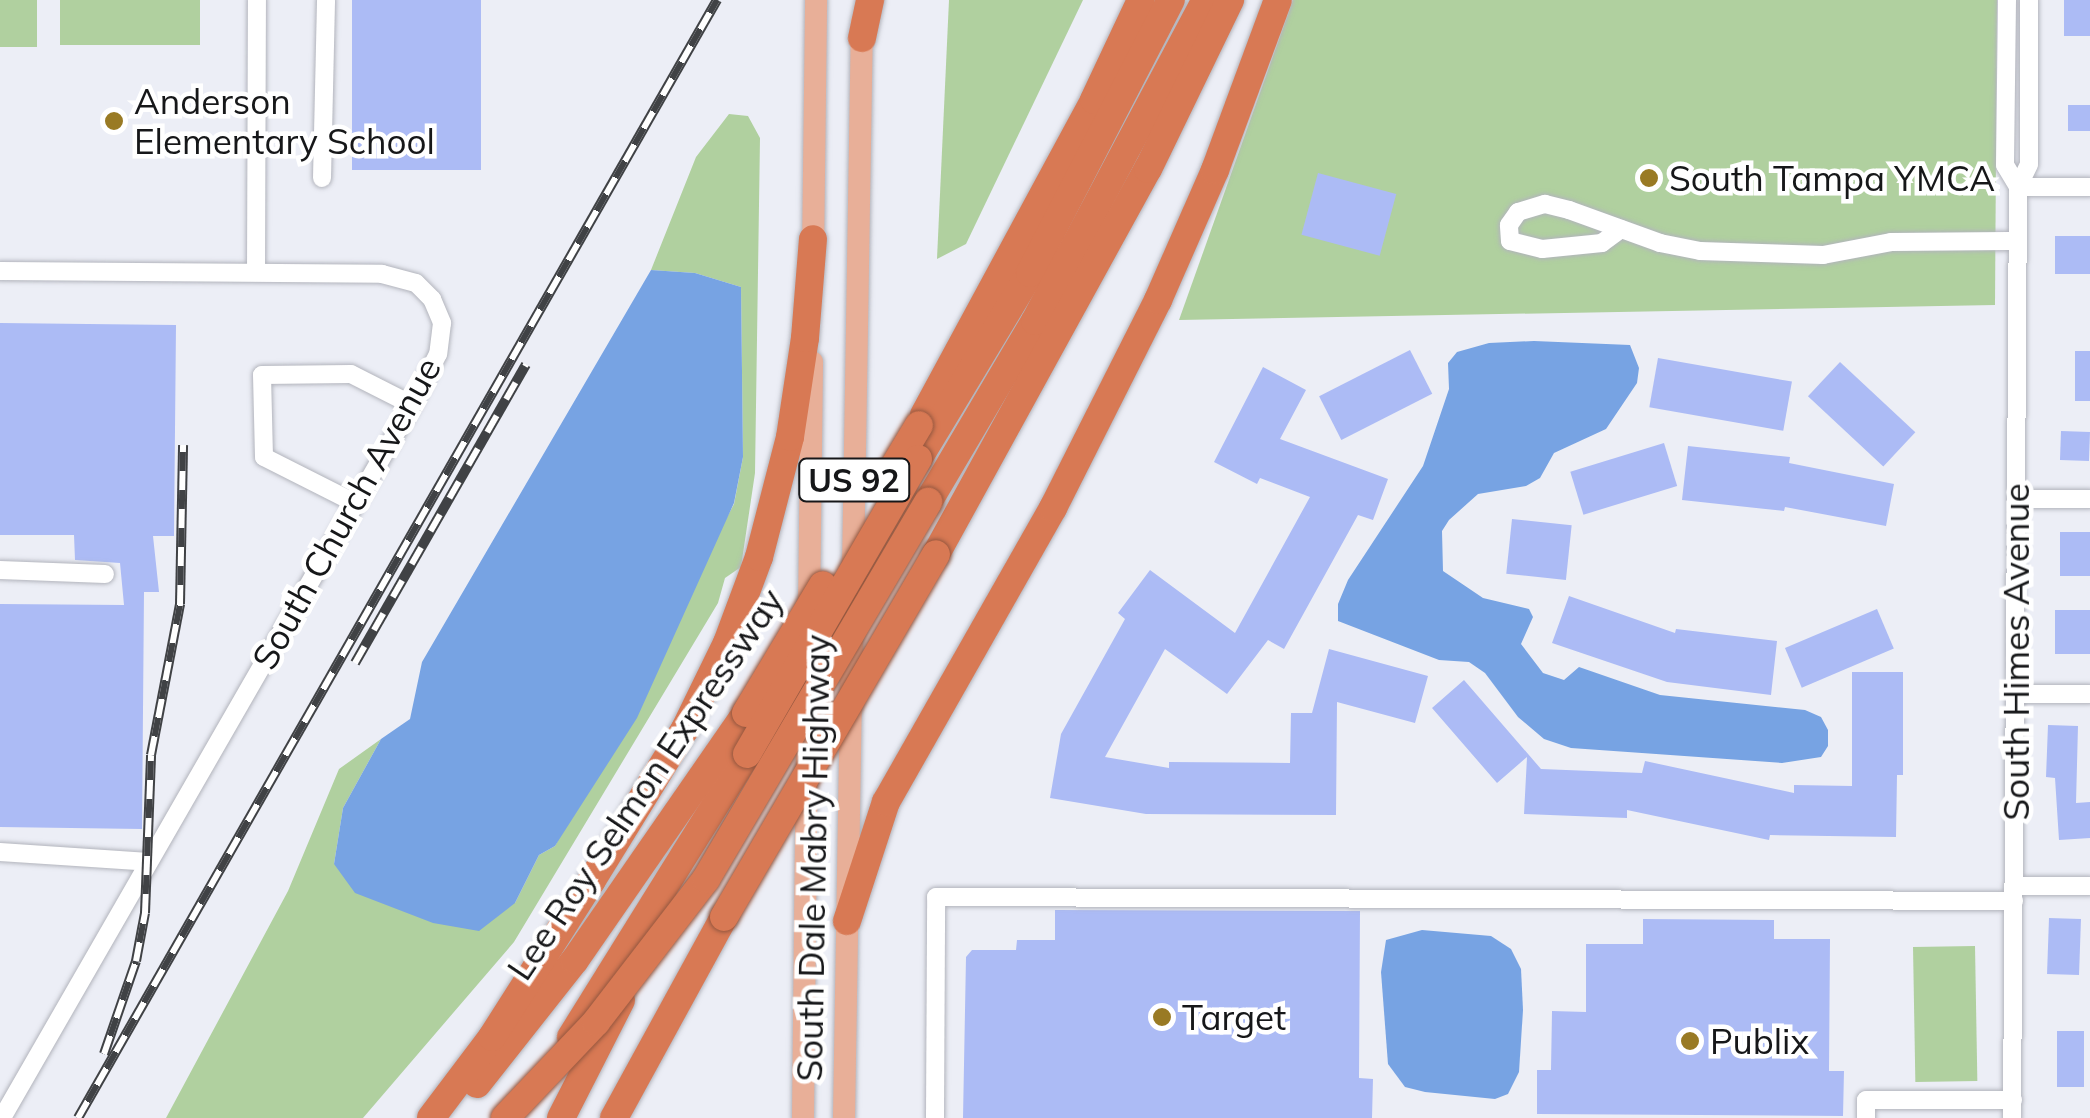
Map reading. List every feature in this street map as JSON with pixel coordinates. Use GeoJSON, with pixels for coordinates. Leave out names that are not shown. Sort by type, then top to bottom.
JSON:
{"type":"FeatureCollection","features":[{"type":"Feature","properties":{"kind":"highway"},"geometry":{"type":"LineString","coordinates":[[862,38],[870,0]]}},
{"type":"Feature","properties":{"kind":"highway","name":"Lee Roy Selmon Expressway"},"geometry":{"type":"LineString","coordinates":[[445,1118],[529,1022],[746,714],[919,425],[1094,100],[1141,0]]}},
{"type":"Feature","properties":{"kind":"highway"},"geometry":{"type":"LineString","coordinates":[[520,1118],[747,754],[1030,273],[1171,0]]}},
{"type":"Feature","properties":{"kind":"highway"},"geometry":{"type":"LineString","coordinates":[[505,1118],[596,1022],[706,878],[1036,321],[1206,0]]}},
{"type":"Feature","properties":{"kind":"highway"},"geometry":{"type":"LineString","coordinates":[[614,1118],[724,918],[936,554],[1148,169],[1230,0]]}},
{"type":"Feature","properties":{"kind":"highway"},"geometry":{"type":"LineString","coordinates":[[847,921],[886,802],[1053,508],[1158,300],[1215,170],[1278,0]]}},
{"type":"Feature","properties":{"kind":"highway"},"geometry":{"type":"LineString","coordinates":[[430,1118],[492,1037],[701,700],[749,586],[790,436],[805,338],[813,238]]}},
{"type":"Feature","properties":{"kind":"highway"},"geometry":{"type":"LineString","coordinates":[[562,1118],[747,754]]}},
{"type":"Feature","properties":{"kind":"main road","name":"South Dale Mabry Highway"},"geometry":{"type":"LineString","coordinates":[[803,1118],[816,0]]}},
{"type":"Feature","properties":{"kind":"main road","name":"South Dale Mabry Highway"},"geometry":{"type":"LineString","coordinates":[[844,1118],[862,0]]}},
{"type":"Feature","properties":{"kind":"street"},"geometry":{"type":"LineString","coordinates":[[0,271],[256,272],[257,0]]}},
{"type":"Feature","properties":{"kind":"street"},"geometry":{"type":"LineString","coordinates":[[322,178],[326,0]]}},
{"type":"Feature","properties":{"kind":"street","name":"South Himes Avenue"},"geometry":{"type":"LineString","coordinates":[[2007,0],[2005,165],[2018,187]]}},
{"type":"Feature","properties":{"kind":"street","name":"South Himes Avenue"},"geometry":{"type":"LineString","coordinates":[[2012,1109],[2018,187],[2029,164],[2029,0]]}},
{"type":"Feature","properties":{"kind":"street"},"geometry":{"type":"LineString","coordinates":[[2018,187],[2090,188]]}},
{"type":"Feature","properties":{"kind":"street"},"geometry":{"type":"LineString","coordinates":[[1621,230],[1602,243],[1542,249],[1510,242],[1509,225],[1518,212],[1546,204],[1700,252],[1822,255],[1908,240],[2018,241]]}},
{"type":"Feature","properties":{"kind":"street","name":"South Church Avenue"},"geometry":{"type":"LineString","coordinates":[[2,1118],[438,354],[442,322],[432,298],[416,283],[382,274],[256,272]]}},
{"type":"Feature","properties":{"kind":"street"},"geometry":{"type":"LineString","coordinates":[[356,502],[264,457],[262,375],[351,374],[412,404]]}},
{"type":"Feature","properties":{"kind":"street"},"geometry":{"type":"LineString","coordinates":[[2017,499],[2090,499]]}},
{"type":"Feature","properties":{"kind":"street"},"geometry":{"type":"LineString","coordinates":[[0,570],[105,574]]}},
{"type":"Feature","properties":{"kind":"street"},"geometry":{"type":"LineString","coordinates":[[2015,694],[2090,694]]}},
{"type":"Feature","properties":{"kind":"street"},"geometry":{"type":"LineString","coordinates":[[0,852],[149,862]]}},
{"type":"Feature","properties":{"kind":"street"},"geometry":{"type":"LineString","coordinates":[[935,1118],[936,897],[2014,893],[2090,886]]}},
{"type":"Feature","properties":{"kind":"street"},"geometry":{"type":"LineString","coordinates":[[1866,1118],[1866,1100],[2012,1109]]}},
{"type":"Feature","properties":{"kind":"green space"},"geometry":{"type":"Polygon","coordinates":[[[0,0],[37,0],[37,47],[0,47],[0,0]]]}},
{"type":"Feature","properties":{"kind":"green space"},"geometry":{"type":"Polygon","coordinates":[[[60,0],[200,0],[200,45],[60,45],[60,0]]]}},
{"type":"Feature","properties":{"kind":"green space"},"geometry":{"type":"Polygon","coordinates":[[[949,0],[1083,0],[966,244],[937,259],[949,0]]]}},
{"type":"Feature","properties":{"kind":"green space","name":"South Tampa YMCA"},"geometry":{"type":"Polygon","coordinates":[[[1293,0],[1997,0],[1995,305],[1179,320],[1293,0]]]}},
{"type":"Feature","properties":{"kind":"green space"},"geometry":{"type":"Polygon","coordinates":[[[729,114],[748,116],[760,138],[755,473],[741,567],[725,578],[718,603],[514,942],[363,1118],[166,1118],[288,891],[339,769],[381,739],[343,808],[334,864],[515,903],[539,855],[555,846],[734,504],[743,457],[741,287],[695,273],[651,270],[696,157],[729,114]]]}},
{"type":"Feature","properties":{"kind":"green space"},"geometry":{"type":"Polygon","coordinates":[[[1975,946],[1977,1081],[1915,1082],[1913,947],[1975,946]]]}},
{"type":"Feature","properties":{"kind":"water"},"geometry":{"type":"Polygon","coordinates":[[[651,270],[695,273],[741,287],[743,457],[734,503],[637,718],[555,846],[539,855],[515,903],[479,931],[433,923],[355,893],[334,864],[343,808],[381,739],[410,719],[422,662],[651,270]]]}},
{"type":"Feature","properties":{"kind":"water"},"geometry":{"type":"Polygon","coordinates":[[[1489,343],[1630,345],[1639,368],[1637,383],[1606,429],[1554,453],[1540,478],[1526,486],[1478,494],[1449,520],[1442,531],[1443,571],[1483,598],[1529,609],[1533,617],[1521,644],[1543,673],[1564,680],[1579,667],[1660,695],[1805,710],[1821,717],[1828,730],[1828,746],[1821,757],[1782,763],[1571,748],[1544,739],[1518,717],[1485,673],[1469,662],[1439,660],[1338,621],[1338,604],[1348,580],[1423,466],[1449,389],[1448,363],[1457,352],[1489,343]]]}},
{"type":"Feature","properties":{"kind":"water"},"geometry":{"type":"Polygon","coordinates":[[[1422,930],[1491,936],[1511,949],[1521,969],[1523,1010],[1519,1072],[1508,1094],[1495,1099],[1405,1087],[1388,1064],[1381,972],[1386,940],[1422,930]]]}},
{"type":"Feature","properties":{"kind":"building"},"geometry":{"type":"Polygon","coordinates":[[[352,0],[481,0],[481,170],[352,170],[352,0]]]}},
{"type":"Feature","properties":{"kind":"building"},"geometry":{"type":"Polygon","coordinates":[[[2064,0],[2090,0],[2090,36],[2064,36],[2064,0]]]}},
{"type":"Feature","properties":{"kind":"building"},"geometry":{"type":"Polygon","coordinates":[[[2068,105],[2090,105],[2090,131],[2068,131],[2068,105]]]}},
{"type":"Feature","properties":{"kind":"building"},"geometry":{"type":"Polygon","coordinates":[[[1318,173],[1396,194],[1380,256],[1301,235],[1318,173]]]}},
{"type":"Feature","properties":{"kind":"building"},"geometry":{"type":"Polygon","coordinates":[[[2055,236],[2090,236],[2090,274],[2055,274],[2055,236]]]}},
{"type":"Feature","properties":{"kind":"building"},"geometry":{"type":"Polygon","coordinates":[[[0,323],[176,325],[174,536],[153,536],[159,592],[144,592],[142,829],[0,827],[0,604],[124,605],[120,563],[75,560],[74,535],[0,535],[0,323]]]}},
{"type":"Feature","properties":{"kind":"building"},"geometry":{"type":"Polygon","coordinates":[[[1410,350],[1432,394],[1341,440],[1319,396],[1410,350]]]}},
{"type":"Feature","properties":{"kind":"building"},"geometry":{"type":"Polygon","coordinates":[[[2075,351],[2090,351],[2090,401],[2075,401],[2075,351]]]}},
{"type":"Feature","properties":{"kind":"building"},"geometry":{"type":"Polygon","coordinates":[[[1658,358],[1792,382],[1783,431],[1649,407],[1658,358]]]}},
{"type":"Feature","properties":{"kind":"building"},"geometry":{"type":"Polygon","coordinates":[[[1840,362],[1915,432],[1883,467],[1808,396],[1840,362]]]}},
{"type":"Feature","properties":{"kind":"building"},"geometry":{"type":"Polygon","coordinates":[[[1263,367],[1306,390],[1280,439],[1388,479],[1373,520],[1358,515],[1284,649],[1268,640],[1227,694],[1165,649],[1105,757],[1169,768],[1169,762],[1290,763],[1291,713],[1312,713],[1329,649],[1428,676],[1415,723],[1337,702],[1336,815],[1146,814],[1050,798],[1061,734],[1125,619],[1118,613],[1150,570],[1235,633],[1310,497],[1260,478],[1257,484],[1214,462],[1263,367]]]}},
{"type":"Feature","properties":{"kind":"building"},"geometry":{"type":"Polygon","coordinates":[[[2061,431],[2090,432],[2089,461],[2060,460],[2061,431]]]}},
{"type":"Feature","properties":{"kind":"building"},"geometry":{"type":"Polygon","coordinates":[[[1664,443],[1677,486],[1583,515],[1570,472],[1664,443]]]}},
{"type":"Feature","properties":{"kind":"building"},"geometry":{"type":"Polygon","coordinates":[[[1688,446],[1790,457],[1789,463],[1894,484],[1886,526],[1785,507],[1784,511],[1682,500],[1688,446]]]}},
{"type":"Feature","properties":{"kind":"building"},"geometry":{"type":"Polygon","coordinates":[[[1512,519],[1572,525],[1566,580],[1506,574],[1512,519]]]}},
{"type":"Feature","properties":{"kind":"building"},"geometry":{"type":"Polygon","coordinates":[[[2060,532],[2090,532],[2090,576],[2060,576],[2060,532]]]}},
{"type":"Feature","properties":{"kind":"building"},"geometry":{"type":"Polygon","coordinates":[[[1569,596],[1675,633],[1676,629],[1777,641],[1771,695],[1667,682],[1552,643],[1569,596]]]}},
{"type":"Feature","properties":{"kind":"building"},"geometry":{"type":"Polygon","coordinates":[[[1877,609],[1894,649],[1802,688],[1785,648],[1877,609]]]}},
{"type":"Feature","properties":{"kind":"building"},"geometry":{"type":"Polygon","coordinates":[[[2055,610],[2090,610],[2090,654],[2055,654],[2055,610]]]}},
{"type":"Feature","properties":{"kind":"building"},"geometry":{"type":"Polygon","coordinates":[[[1852,672],[1903,672],[1903,775],[1897,775],[1896,837],[1770,835],[1769,840],[1627,810],[1627,818],[1524,814],[1527,757],[1497,783],[1432,708],[1464,680],[1541,769],[1642,773],[1645,761],[1794,793],[1794,785],[1852,786],[1852,672]]]}},
{"type":"Feature","properties":{"kind":"building"},"geometry":{"type":"Polygon","coordinates":[[[2048,725],[2078,726],[2076,803],[2090,802],[2090,838],[2059,840],[2055,778],[2046,777],[2048,725]]]}},
{"type":"Feature","properties":{"kind":"building","name":"Target"},"geometry":{"type":"Polygon","coordinates":[[[1055,910],[1360,911],[1359,1078],[1373,1079],[1372,1118],[963,1118],[966,957],[972,950],[1016,950],[1017,940],[1055,940],[1055,910]]]}},
{"type":"Feature","properties":{"kind":"building"},"geometry":{"type":"Polygon","coordinates":[[[2049,918],[2081,919],[2079,975],[2047,974],[2049,918]]]}},
{"type":"Feature","properties":{"kind":"building","name":"Publix"},"geometry":{"type":"Polygon","coordinates":[[[1643,919],[1774,920],[1774,939],[1830,939],[1829,1071],[1844,1071],[1843,1116],[1537,1114],[1537,1070],[1551,1070],[1552,1011],[1586,1012],[1586,944],[1643,944],[1643,919]]]}},
{"type":"Feature","properties":{"kind":"building"},"geometry":{"type":"Polygon","coordinates":[[[2057,1031],[2084,1031],[2084,1087],[2057,1087],[2057,1031]]]}},
{"type":"Feature","properties":{"kind":"railway"},"geometry":{"type":"LineString","coordinates":[[78,1118],[717,0]]}},
{"type":"Feature","properties":{"kind":"railway"},"geometry":{"type":"LineString","coordinates":[[355,663],[526,364]]}},
{"type":"Feature","properties":{"kind":"railway"},"geometry":{"type":"LineString","coordinates":[[104,1054],[136,961],[145,913],[151,755],[180,604],[183,445]]}},
{"type":"Feature","properties":{"kind":"place","name":"Anderson Elementary School"},"geometry":{"type":"Point","coordinates":[114,121]}},
{"type":"Feature","properties":{"kind":"place","name":"South Tampa YMCA"},"geometry":{"type":"Point","coordinates":[1649,178]}},
{"type":"Feature","properties":{"kind":"place","name":"Target"},"geometry":{"type":"Point","coordinates":[1162,1017]}},
{"type":"Feature","properties":{"kind":"place","name":"Publix"},"geometry":{"type":"Point","coordinates":[1690,1041]}}]}
